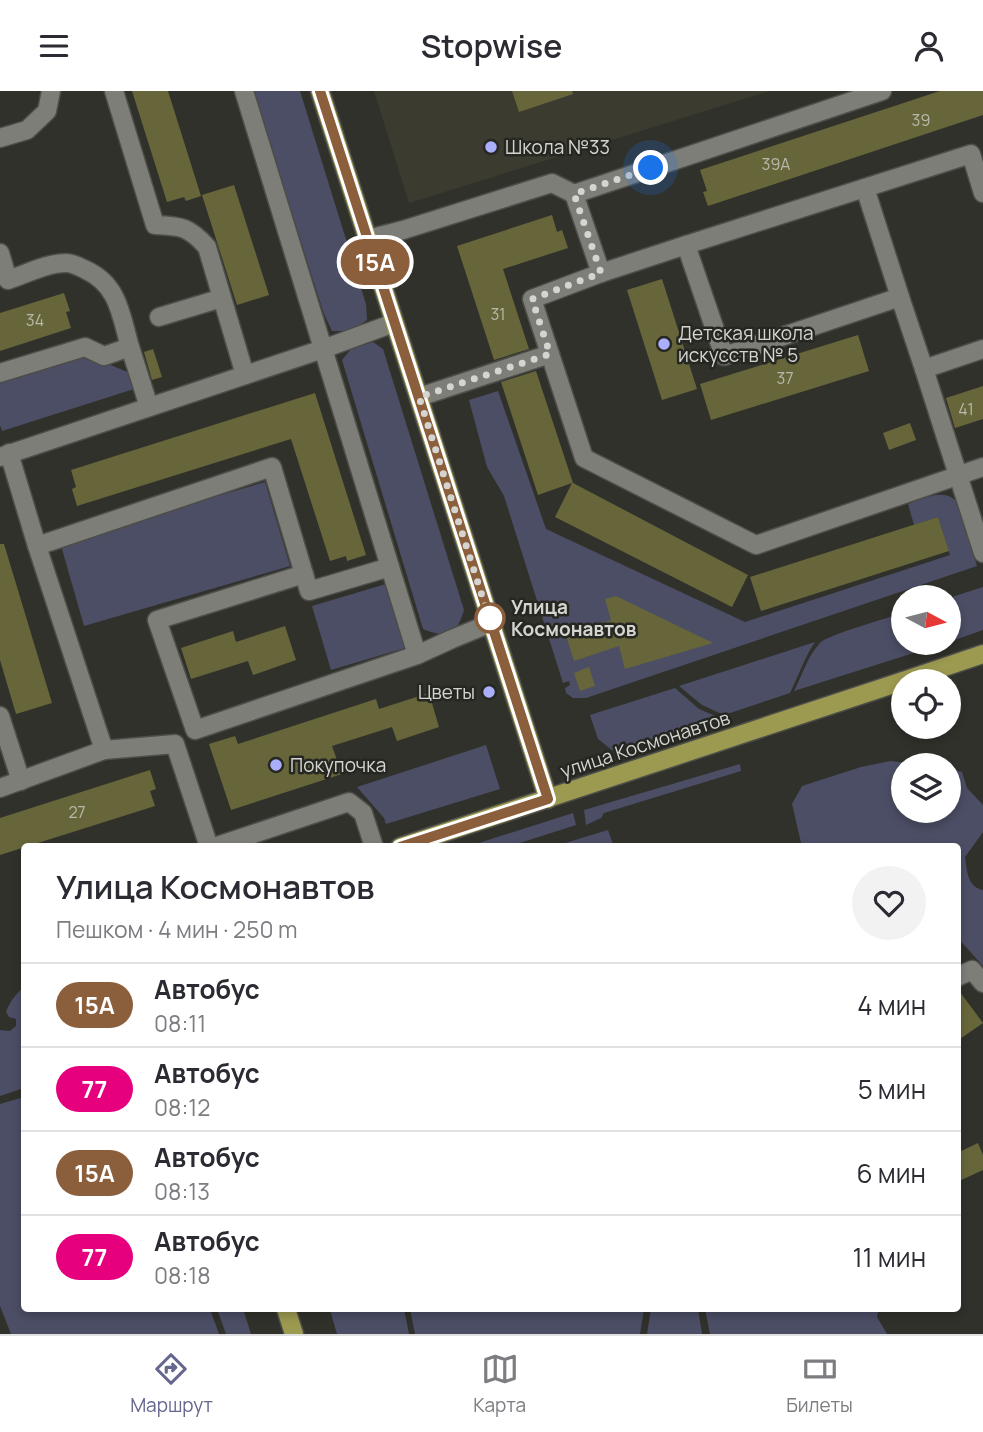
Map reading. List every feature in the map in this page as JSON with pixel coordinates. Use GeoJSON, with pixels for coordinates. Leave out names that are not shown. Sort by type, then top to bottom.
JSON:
{"type":"FeatureCollection","features":[{"type":"Feature","properties":{"kind":"main road"},"geometry":{"type":"LineString","coordinates":[[320,91],[548,799]]}},
{"type":"Feature","properties":{"kind":"main road","name":"улица Космонавтов"},"geometry":{"type":"LineString","coordinates":[[939,669],[983,654]]}},
{"type":"Feature","properties":{"kind":"main road","name":"улица Космонавтов"},"geometry":{"type":"LineString","coordinates":[[412,843],[891,685]]}},
{"type":"Feature","properties":{"kind":"main road"},"geometry":{"type":"LineString","coordinates":[[287,1312],[293,1334]]}},
{"type":"Feature","properties":{"kind":"lane"},"geometry":{"type":"LineString","coordinates":[[0,138],[27,130],[47,111],[51,91]]}},
{"type":"Feature","properties":{"kind":"lane"},"geometry":{"type":"LineString","coordinates":[[114,91],[155,225],[179,226],[197,236],[207,247],[245,375]]}},
{"type":"Feature","properties":{"kind":"lane"},"geometry":{"type":"LineString","coordinates":[[244,91],[417,655]]}},
{"type":"Feature","properties":{"kind":"lane"},"geometry":{"type":"LineString","coordinates":[[574,194],[882,91]]}},
{"type":"Feature","properties":{"kind":"lane"},"geometry":{"type":"LineString","coordinates":[[983,193],[971,154],[686,244],[532,299],[584,458],[756,545],[983,467]]}},
{"type":"Feature","properties":{"kind":"lane"},"geometry":{"type":"LineString","coordinates":[[368,239],[552,183],[574,194],[601,273]]}},
{"type":"Feature","properties":{"kind":"lane"},"geometry":{"type":"LineString","coordinates":[[865,188],[983,553]]}},
{"type":"Feature","properties":{"kind":"lane"},"geometry":{"type":"LineString","coordinates":[[686,244],[724,356],[900,297]]}},
{"type":"Feature","properties":{"kind":"lane"},"geometry":{"type":"LineString","coordinates":[[0,253],[8,280],[50,265],[68,262],[94,273],[107,284],[116,299],[149,407]]}},
{"type":"Feature","properties":{"kind":"lane"},"geometry":{"type":"LineString","coordinates":[[159,317],[222,298]]}},
{"type":"Feature","properties":{"kind":"lane"},"geometry":{"type":"LineString","coordinates":[[104,750],[5,455],[394,323]]}},
{"type":"Feature","properties":{"kind":"lane"},"geometry":{"type":"LineString","coordinates":[[0,373],[85,347],[104,356],[130,347]]}},
{"type":"Feature","properties":{"kind":"lane"},"geometry":{"type":"LineString","coordinates":[[924,369],[983,349]]}},
{"type":"Feature","properties":{"kind":"lane"},"geometry":{"type":"LineString","coordinates":[[419,397],[550,354]]}},
{"type":"Feature","properties":{"kind":"lane"},"geometry":{"type":"LineString","coordinates":[[37,546],[272,467],[309,591],[390,567]]}},
{"type":"Feature","properties":{"kind":"lane"},"geometry":{"type":"LineString","coordinates":[[195,730],[156,620],[304,574]]}},
{"type":"Feature","properties":{"kind":"lane"},"geometry":{"type":"LineString","coordinates":[[0,788],[104,750],[175,744],[195,730],[417,655],[491,624]]}},
{"type":"Feature","properties":{"kind":"lane"},"geometry":{"type":"LineString","coordinates":[[0,716],[21,781]]}},
{"type":"Feature","properties":{"kind":"lane"},"geometry":{"type":"LineString","coordinates":[[175,744],[208,843]]}},
{"type":"Feature","properties":{"kind":"lane"},"geometry":{"type":"LineString","coordinates":[[227,843],[349,802],[363,813],[373,843]]}},
{"type":"Feature","properties":{"kind":"lane"},"geometry":{"type":"LineString","coordinates":[[961,975],[972,970],[983,983]]}},
{"type":"Feature","properties":{"kind":"shaded area"},"geometry":{"type":"Polygon","coordinates":[[[253,91],[300,91],[366,304],[367,320],[351,331],[332,331],[324,314],[253,91]]]}},
{"type":"Feature","properties":{"kind":"shaded area","name":"Школа №33"},"geometry":{"type":"Polygon","coordinates":[[[374,91],[770,91],[409,203],[374,91]]]}},
{"type":"Feature","properties":{"kind":"shaded area"},"geometry":{"type":"Polygon","coordinates":[[[373,342],[383,349],[464,610],[458,625],[450,633],[439,634],[423,629],[342,360],[351,349],[373,342]]]}},
{"type":"Feature","properties":{"kind":"shaded area"},"geometry":{"type":"Polygon","coordinates":[[[84,354],[130,373],[134,389],[2,431],[0,380],[84,354]]]}},
{"type":"Feature","properties":{"kind":"shaded area"},"geometry":{"type":"Polygon","coordinates":[[[498,391],[546,529],[745,622],[950,555],[938,517],[914,525],[908,504],[927,497],[947,496],[958,503],[977,566],[921,585],[891,585],[891,595],[586,698],[573,698],[566,693],[565,688],[570,685],[569,681],[563,683],[504,496],[487,467],[469,400],[498,391]]]}},
{"type":"Feature","properties":{"kind":"shaded area"},"geometry":{"type":"Polygon","coordinates":[[[265,482],[290,566],[84,626],[60,542],[265,482]]]}},
{"type":"Feature","properties":{"kind":"shaded area"},"geometry":{"type":"Polygon","coordinates":[[[386,584],[405,648],[331,670],[312,606],[386,584]]]}},
{"type":"Feature","properties":{"kind":"shaded area"},"geometry":{"type":"Polygon","coordinates":[[[983,587],[983,630],[961,638],[961,594],[983,587]]]}},
{"type":"Feature","properties":{"kind":"shaded area"},"geometry":{"type":"Polygon","coordinates":[[[891,617],[891,655],[907,655],[794,691],[808,660],[820,643],[845,631],[891,617]]]}},
{"type":"Feature","properties":{"kind":"shaded area"},"geometry":{"type":"Polygon","coordinates":[[[815,642],[790,693],[724,715],[702,705],[679,686],[815,642]]]}},
{"type":"Feature","properties":{"kind":"shaded area"},"geometry":{"type":"Polygon","coordinates":[[[675,688],[699,709],[720,718],[622,749],[612,750],[598,739],[590,715],[675,688]]]}},
{"type":"Feature","properties":{"kind":"shaded area"},"geometry":{"type":"Polygon","coordinates":[[[486,745],[500,789],[386,824],[384,818],[357,787],[486,745]]]}},
{"type":"Feature","properties":{"kind":"shaded area"},"geometry":{"type":"Polygon","coordinates":[[[891,761],[891,823],[961,823],[962,772],[967,788],[983,805],[983,832],[965,857],[971,882],[983,890],[983,966],[961,941],[961,843],[801,843],[792,804],[802,786],[861,767],[891,761]]]}},
{"type":"Feature","properties":{"kind":"shaded area"},"geometry":{"type":"Polygon","coordinates":[[[740,764],[741,771],[604,813],[601,818],[586,825],[584,810],[740,764]]]}},
{"type":"Feature","properties":{"kind":"shaded area"},"geometry":{"type":"Polygon","coordinates":[[[573,813],[576,825],[520,843],[479,843],[573,813]]]}},
{"type":"Feature","properties":{"kind":"shaded area"},"geometry":{"type":"Polygon","coordinates":[[[608,830],[613,843],[565,843],[608,830]]]}},
{"type":"Feature","properties":{"kind":"shaded area"},"geometry":{"type":"Polygon","coordinates":[[[21,990],[21,1089],[0,1096],[0,1030],[10,1031],[16,1026],[16,1019],[9,1017],[6,1012],[21,990]]]}},
{"type":"Feature","properties":{"kind":"shaded area"},"geometry":{"type":"Polygon","coordinates":[[[21,1098],[21,1312],[211,1312],[219,1334],[11,1334],[0,1306],[0,1104],[21,1098]]]}},
{"type":"Feature","properties":{"kind":"shaded area"},"geometry":{"type":"Polygon","coordinates":[[[218,1312],[244,1312],[251,1334],[226,1334],[218,1312]]]}},
{"type":"Feature","properties":{"kind":"shaded area"},"geometry":{"type":"Polygon","coordinates":[[[331,1312],[405,1312],[409,1334],[337,1334],[331,1312]]]}},
{"type":"Feature","properties":{"kind":"shaded area"},"geometry":{"type":"Polygon","coordinates":[[[411,1312],[644,1312],[640,1334],[415,1334],[411,1312]]]}},
{"type":"Feature","properties":{"kind":"shaded area"},"geometry":{"type":"Polygon","coordinates":[[[651,1312],[698,1312],[702,1334],[647,1334],[651,1312]]]}},
{"type":"Feature","properties":{"kind":"shaded area"},"geometry":{"type":"Polygon","coordinates":[[[706,1312],[878,1312],[877,1317],[887,1334],[710,1334],[706,1312]]]}},
{"type":"Feature","properties":{"kind":"building"},"geometry":{"type":"Polygon","coordinates":[[[132,91],[168,91],[201,196],[186,201],[184,197],[167,202],[132,91]]]}},
{"type":"Feature","properties":{"kind":"building"},"geometry":{"type":"Polygon","coordinates":[[[512,91],[572,91],[573,94],[519,112],[512,91]]]}},
{"type":"Feature","properties":{"kind":"building"},"geometry":{"type":"Polygon","coordinates":[[[940,91],[983,91],[983,115],[708,206],[703,192],[707,191],[700,170],[940,91]]]}},
{"type":"Feature","properties":{"kind":"building"},"geometry":{"type":"Polygon","coordinates":[[[234,185],[269,295],[237,305],[202,195],[234,185]]]}},
{"type":"Feature","properties":{"kind":"building"},"geometry":{"type":"Polygon","coordinates":[[[552,215],[557,232],[562,230],[568,248],[503,269],[529,349],[494,360],[457,246],[552,215]]]}},
{"type":"Feature","properties":{"kind":"building","name":"Детская школа искусств № 5"},"geometry":{"type":"Polygon","coordinates":[[[662,279],[697,389],[662,400],[627,290],[662,279]]]}},
{"type":"Feature","properties":{"kind":"building"},"geometry":{"type":"Polygon","coordinates":[[[64,293],[70,311],[66,312],[71,328],[0,351],[0,313],[64,293]]]}},
{"type":"Feature","properties":{"kind":"building"},"geometry":{"type":"Polygon","coordinates":[[[858,335],[869,371],[711,420],[700,384],[858,335]]]}},
{"type":"Feature","properties":{"kind":"building"},"geometry":{"type":"Polygon","coordinates":[[[153,349],[162,377],[152,380],[144,352],[153,349]]]}},
{"type":"Feature","properties":{"kind":"building"},"geometry":{"type":"Polygon","coordinates":[[[536,371],[573,483],[748,575],[732,607],[555,517],[572,483],[538,495],[501,382],[536,371]]]}},
{"type":"Feature","properties":{"kind":"building"},"geometry":{"type":"Polygon","coordinates":[[[983,386],[983,419],[955,428],[946,398],[983,386]]]}},
{"type":"Feature","properties":{"kind":"building"},"geometry":{"type":"Polygon","coordinates":[[[315,393],[366,555],[347,561],[346,556],[330,561],[291,439],[77,506],[72,489],[76,487],[71,470],[315,393]]]}},
{"type":"Feature","properties":{"kind":"building"},"geometry":{"type":"Polygon","coordinates":[[[910,423],[916,440],[889,450],[883,433],[910,423]]]}},
{"type":"Feature","properties":{"kind":"building"},"geometry":{"type":"Polygon","coordinates":[[[938,517],[949,551],[761,611],[750,577],[938,517]]]}},
{"type":"Feature","properties":{"kind":"building"},"geometry":{"type":"Polygon","coordinates":[[[0,544],[4,544],[52,703],[16,714],[0,660],[0,544]]]}},
{"type":"Feature","properties":{"kind":"building"},"geometry":{"type":"Polygon","coordinates":[[[616,596],[713,643],[625,669],[619,646],[574,661],[566,635],[611,620],[605,599],[616,596]]]}},
{"type":"Feature","properties":{"kind":"building"},"geometry":{"type":"Polygon","coordinates":[[[285,626],[296,660],[253,675],[248,661],[191,679],[181,648],[233,631],[236,642],[285,626]]]}},
{"type":"Feature","properties":{"kind":"building"},"geometry":{"type":"Polygon","coordinates":[[[589,667],[595,686],[580,691],[574,673],[589,667]]]}},
{"type":"Feature","properties":{"kind":"building"},"geometry":{"type":"Polygon","coordinates":[[[429,693],[439,727],[397,741],[392,727],[332,746],[342,774],[231,810],[209,744],[235,736],[238,744],[376,699],[379,709],[429,693]]]}},
{"type":"Feature","properties":{"kind":"building"},"geometry":{"type":"Polygon","coordinates":[[[150,770],[156,789],[150,791],[155,806],[38,843],[21,843],[21,848],[0,855],[0,818],[150,770]]]}},
{"type":"Feature","properties":{"kind":"building"},"geometry":{"type":"Polygon","coordinates":[[[961,993],[983,1023],[961,1038],[961,993]]]}},
{"type":"Feature","properties":{"kind":"building"},"geometry":{"type":"Polygon","coordinates":[[[978,1143],[983,1155],[983,1170],[961,1180],[961,1151],[978,1143]]]}},
{"type":"Feature","properties":{"kind":"bus line","name":"15А"},"geometry":{"type":"LineString","coordinates":[[320,91],[548,799],[413,843]]}},
{"type":"Feature","properties":{"kind":"place","name":"Школа №33"},"geometry":{"type":"Point","coordinates":[491,147]}},
{"type":"Feature","properties":{"kind":"place","name":"Детская школа искусств № 5"},"geometry":{"type":"Point","coordinates":[664,344]}},
{"type":"Feature","properties":{"kind":"place","name":"Улица Космонавтов"},"geometry":{"type":"Point","coordinates":[490,618]}},
{"type":"Feature","properties":{"kind":"place","name":"Цветы"},"geometry":{"type":"Point","coordinates":[489,692]}},
{"type":"Feature","properties":{"kind":"place","name":"Покупочка"},"geometry":{"type":"Point","coordinates":[276,765]}},
{"type":"Feature","properties":{"kind":"route"},"geometry":{"type":"LineString","coordinates":[[490,618],[491,624],[419,397],[550,354],[532,299],[601,273],[574,194],[651,168]]}}]}
